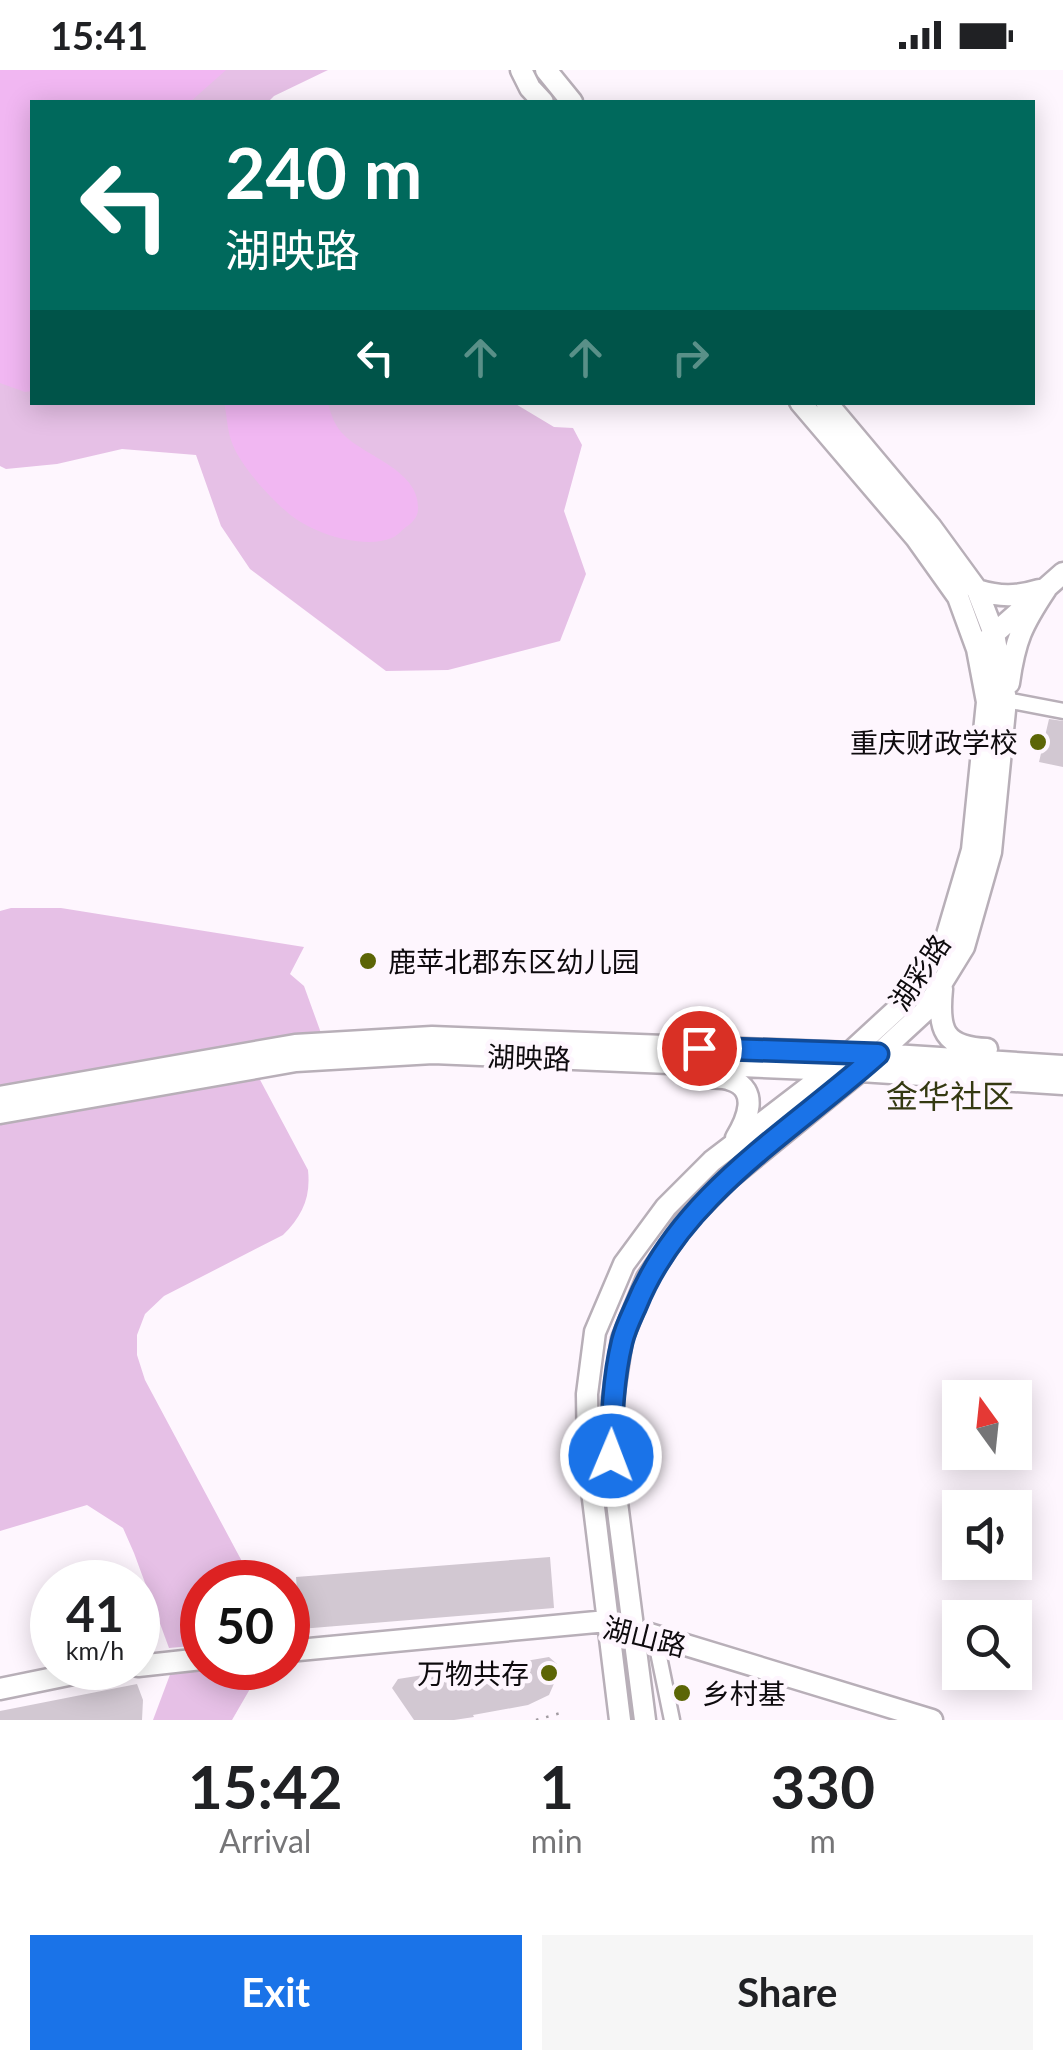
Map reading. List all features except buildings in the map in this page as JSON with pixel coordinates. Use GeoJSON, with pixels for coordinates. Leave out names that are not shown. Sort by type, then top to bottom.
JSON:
{"type":"FeatureCollection","features":[{"type":"Feature","properties":{"kind":"main road"},"geometry":{"type":"LineString","coordinates":[[521,70],[541,100]]}},
{"type":"Feature","properties":{"kind":"main road"},"geometry":{"type":"LineString","coordinates":[[546,70],[570,100]]}},
{"type":"Feature","properties":{"kind":"main road","name":"湖彩路"},"geometry":{"type":"LineString","coordinates":[[644,1720],[611,1456],[613,1398],[622,1339],[648,1278],[685,1222],[856,1062],[907,1000],[946,938],[972,850],[987,702],[977,649],[958,597],[916,538],[803,405]]}},
{"type":"Feature","properties":{"kind":"main road","name":"湖彩路"},"geometry":{"type":"LineString","coordinates":[[829,405],[931,527],[977,590],[994,634],[1006,700],[991,852],[964,947],[924,1012],[878,1054]]}},
{"type":"Feature","properties":{"kind":"main road"},"geometry":{"type":"LineString","coordinates":[[977,649],[1063,574]]}},
{"type":"Feature","properties":{"kind":"main road"},"geometry":{"type":"LineString","coordinates":[[977,590],[998,597],[1021,596],[1046,588]]}},
{"type":"Feature","properties":{"kind":"main road"},"geometry":{"type":"LineString","coordinates":[[1006,700],[1014,645],[1046,588]]}},
{"type":"Feature","properties":{"kind":"main road"},"geometry":{"type":"LineString","coordinates":[[943,982],[940,1014],[951,1040],[965,1048],[1013,1050],[1054,1065]]}},
{"type":"Feature","properties":{"kind":"main road","name":"湖映路"},"geometry":{"type":"LineString","coordinates":[[0,1097],[295,1046],[432,1037],[856,1062],[1063,1084]]}},
{"type":"Feature","properties":{"kind":"main road","name":"湖映路"},"geometry":{"type":"LineString","coordinates":[[0,1113],[296,1061],[433,1053],[831,1070]]}},
{"type":"Feature","properties":{"kind":"main road","name":"湖映路"},"geometry":{"type":"LineString","coordinates":[[856,1062],[878,1054],[1054,1065]]}},
{"type":"Feature","properties":{"kind":"main road"},"geometry":{"type":"LineString","coordinates":[[650,1062],[690,1076],[731,1080],[743,1088],[750,1104],[748,1118],[732,1146]]}},
{"type":"Feature","properties":{"kind":"main road","name":"湖彩路"},"geometry":{"type":"LineString","coordinates":[[620,1720],[588,1458],[587,1394],[595,1332],[624,1264],[666,1207],[712,1161],[831,1070],[856,1062]]}},
{"type":"Feature","properties":{"kind":"main road","name":"湖山路"},"geometry":{"type":"LineString","coordinates":[[310,1649],[606,1621],[667,1645],[932,1720]]}},
{"type":"Feature","properties":{"kind":"main road"},"geometry":{"type":"LineString","coordinates":[[639,1677],[645,1658],[667,1645]]}},
{"type":"Feature","properties":{"kind":"main road"},"geometry":{"type":"LineString","coordinates":[[0,1689],[30,1683]]}},
{"type":"Feature","properties":{"kind":"street"},"geometry":{"type":"LineString","coordinates":[[1006,700],[1063,711]]}},
{"type":"Feature","properties":{"kind":"street"},"geometry":{"type":"LineString","coordinates":[[667,1645],[672,1720]]}},
{"type":"Feature","properties":{"kind":"path"},"geometry":{"type":"LineString","coordinates":[[536,1720],[564,1712]]}},
{"type":"Feature","properties":{"kind":"shaded area"},"geometry":{"type":"Polygon","coordinates":[[[0,70],[328,70],[270,100],[30,100],[30,405],[517,405],[554,427],[573,428],[582,445],[564,511],[586,574],[560,641],[448,670],[386,671],[250,569],[221,526],[196,455],[122,449],[57,464],[6,469],[0,466],[0,70]]]}},
{"type":"Feature","properties":{"kind":"shaded area"},"geometry":{"type":"Polygon","coordinates":[[[0,70],[226,70],[192,100],[30,100],[30,391],[0,383],[0,70]]]}},
{"type":"Feature","properties":{"kind":"shaded area"},"geometry":{"type":"Polygon","coordinates":[[[224,405],[329,405],[345,436],[391,466],[411,485],[416,496],[416,517],[394,537],[382,541],[353,541],[309,527],[263,489],[240,459],[224,405]]]}},
{"type":"Feature","properties":{"kind":"shaded area"},"geometry":{"type":"Polygon","coordinates":[[[61,908],[304,947],[290,974],[304,986],[321,1033],[291,1035],[0,1087],[0,911],[61,908]]]}},
{"type":"Feature","properties":{"kind":"shaded area"},"geometry":{"type":"Polygon","coordinates":[[[258,1076],[308,1170],[304,1206],[283,1235],[164,1296],[145,1314],[137,1335],[137,1355],[145,1380],[241,1560],[180,1560],[180,1647],[169,1648],[160,1624],[160,1560],[137,1560],[123,1528],[87,1505],[0,1531],[0,1118],[258,1076]]]}},
{"type":"Feature","properties":{"kind":"shaded area"},"geometry":{"type":"Polygon","coordinates":[[[180,1671],[180,1690],[249,1690],[232,1720],[153,1720],[171,1672],[180,1671]]]}},
{"type":"Feature","properties":{"kind":"place","name":"重庆财政学校"},"geometry":{"type":"Point","coordinates":[1038,742]}},
{"type":"Feature","properties":{"kind":"place","name":"鹿苹北郡东区幼儿园"},"geometry":{"type":"Point","coordinates":[368,961]}},
{"type":"Feature","properties":{"kind":"place","name":"万物共存"},"geometry":{"type":"Point","coordinates":[549,1673]}},
{"type":"Feature","properties":{"kind":"place","name":"乡村基"},"geometry":{"type":"Point","coordinates":[682,1693]}},
{"type":"Feature","properties":{"kind":"district","name":"金华社区"},"geometry":{"type":"Point","coordinates":[950,1095]}},
{"type":"Feature","properties":{"kind":"route"},"geometry":{"type":"LineString","coordinates":[[611,1456],[613,1398],[622,1339],[648,1278],[685,1222],[728,1179],[878,1054],[699,1048]]}}]}
